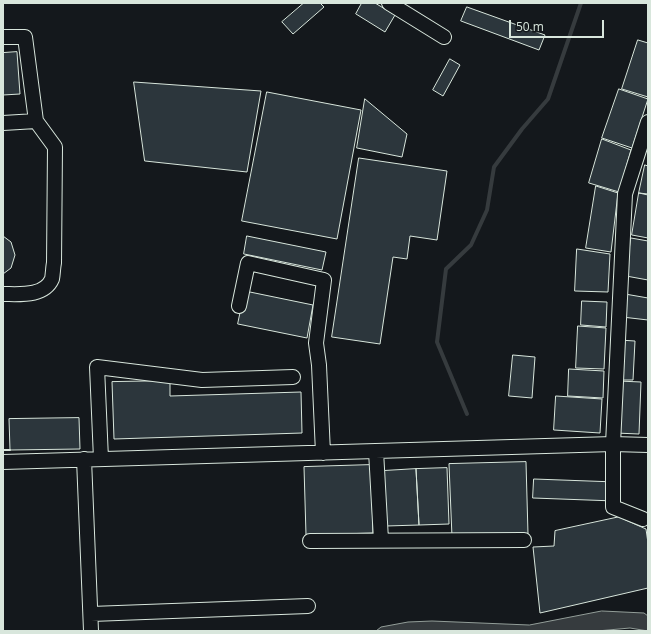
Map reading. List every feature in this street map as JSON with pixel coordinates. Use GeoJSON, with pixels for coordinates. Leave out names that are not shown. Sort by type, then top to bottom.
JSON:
{"type":"FeatureCollection","features":[{"type":"Feature","properties":{"kind":"street"},"geometry":{"type":"LineString","coordinates":[[389,3],[444,37]]}},
{"type":"Feature","properties":{"kind":"street"},"geometry":{"type":"LineString","coordinates":[[3,37],[25,37],[36,121],[55,147],[54,263],[52,279],[41,290],[30,294],[3,294]]}},
{"type":"Feature","properties":{"kind":"street"},"geometry":{"type":"LineString","coordinates":[[3,123],[36,121]]}},
{"type":"Feature","properties":{"kind":"street"},"geometry":{"type":"LineString","coordinates":[[643,519],[613,507],[613,444],[625,194],[648,122]]}},
{"type":"Feature","properties":{"kind":"street"},"geometry":{"type":"LineString","coordinates":[[239,306],[248,263],[324,280],[316,343],[320,365],[323,453]]}},
{"type":"Feature","properties":{"kind":"street"},"geometry":{"type":"LineString","coordinates":[[101,459],[97,367],[202,380],[293,377]]}},
{"type":"Feature","properties":{"kind":"street"},"geometry":{"type":"LineString","coordinates":[[3,462],[613,444],[648,445]]}},
{"type":"Feature","properties":{"kind":"street"},"geometry":{"type":"LineString","coordinates":[[376,451],[380,540]]}},
{"type":"Feature","properties":{"kind":"street"},"geometry":{"type":"LineString","coordinates":[[84,459],[91,614],[90,631]]}},
{"type":"Feature","properties":{"kind":"street"},"geometry":{"type":"LineString","coordinates":[[310,541],[524,540]]}},
{"type":"Feature","properties":{"kind":"street"},"geometry":{"type":"LineString","coordinates":[[91,614],[308,606]]}},
{"type":"Feature","properties":{"kind":"shaded area"},"geometry":{"type":"Polygon","coordinates":[[[602,611],[644,613],[648,616],[648,631],[630,628],[597,631],[376,631],[381,627],[408,622],[432,621],[529,625],[602,611]]]}},
{"type":"Feature","properties":{"kind":"building"},"geometry":{"type":"Polygon","coordinates":[[[304,3],[320,3],[324,7],[293,34],[282,22],[304,3]]]}},
{"type":"Feature","properties":{"kind":"building"},"geometry":{"type":"Polygon","coordinates":[[[362,3],[375,3],[395,15],[385,32],[356,14],[362,3]]]}},
{"type":"Feature","properties":{"kind":"building"},"geometry":{"type":"Polygon","coordinates":[[[467,7],[545,35],[539,50],[461,21],[467,7]]]}},
{"type":"Feature","properties":{"kind":"building"},"geometry":{"type":"Polygon","coordinates":[[[638,40],[648,43],[648,97],[622,89],[638,40]]]}},
{"type":"Feature","properties":{"kind":"building"},"geometry":{"type":"Polygon","coordinates":[[[17,52],[20,94],[3,95],[3,53],[17,52]]]}},
{"type":"Feature","properties":{"kind":"building"},"geometry":{"type":"Polygon","coordinates":[[[450,59],[460,65],[443,96],[433,90],[450,59]]]}},
{"type":"Feature","properties":{"kind":"building"},"geometry":{"type":"Polygon","coordinates":[[[134,82],[261,91],[247,172],[145,161],[134,82]]]}},
{"type":"Feature","properties":{"kind":"building"},"geometry":{"type":"Polygon","coordinates":[[[619,89],[648,99],[632,148],[602,138],[619,89]]]}},
{"type":"Feature","properties":{"kind":"building"},"geometry":{"type":"Polygon","coordinates":[[[267,92],[361,110],[337,239],[242,221],[267,92]]]}},
{"type":"Feature","properties":{"kind":"building"},"geometry":{"type":"Polygon","coordinates":[[[365,99],[407,134],[402,157],[357,148],[365,99]]]}},
{"type":"Feature","properties":{"kind":"building"},"geometry":{"type":"Polygon","coordinates":[[[602,139],[631,150],[619,192],[589,183],[602,139]]]}},
{"type":"Feature","properties":{"kind":"building"},"geometry":{"type":"Polygon","coordinates":[[[359,158],[447,171],[437,240],[410,236],[407,259],[393,257],[380,344],[332,337],[359,158]]]}},
{"type":"Feature","properties":{"kind":"building"},"geometry":{"type":"Polygon","coordinates":[[[645,165],[648,166],[648,194],[639,193],[645,165]]]}},
{"type":"Feature","properties":{"kind":"building"},"geometry":{"type":"Polygon","coordinates":[[[596,186],[618,193],[611,252],[586,248],[596,186]]]}},
{"type":"Feature","properties":{"kind":"building"},"geometry":{"type":"Polygon","coordinates":[[[639,193],[648,195],[648,238],[632,235],[639,193]]]}},
{"type":"Feature","properties":{"kind":"building"},"geometry":{"type":"Polygon","coordinates":[[[3,236],[11,242],[15,255],[11,268],[3,274],[3,236]]]}},
{"type":"Feature","properties":{"kind":"building"},"geometry":{"type":"Polygon","coordinates":[[[247,236],[326,252],[322,270],[244,254],[247,236]]]}},
{"type":"Feature","properties":{"kind":"building"},"geometry":{"type":"Polygon","coordinates":[[[631,238],[648,241],[648,280],[626,276],[631,238]]]}},
{"type":"Feature","properties":{"kind":"building"},"geometry":{"type":"Polygon","coordinates":[[[577,249],[610,254],[608,292],[575,291],[577,249]]]}},
{"type":"Feature","properties":{"kind":"building"},"geometry":{"type":"Polygon","coordinates":[[[245,291],[313,305],[307,338],[238,324],[245,291]]]}},
{"type":"Feature","properties":{"kind":"building"},"geometry":{"type":"Polygon","coordinates":[[[625,294],[648,298],[648,320],[622,317],[625,294]]]}},
{"type":"Feature","properties":{"kind":"building"},"geometry":{"type":"Polygon","coordinates":[[[582,301],[607,302],[606,327],[581,325],[582,301]]]}},
{"type":"Feature","properties":{"kind":"building"},"geometry":{"type":"Polygon","coordinates":[[[578,326],[606,328],[604,369],[576,368],[578,326]]]}},
{"type":"Feature","properties":{"kind":"building"},"geometry":{"type":"Polygon","coordinates":[[[619,340],[635,341],[633,380],[618,380],[619,340]]]}},
{"type":"Feature","properties":{"kind":"building"},"geometry":{"type":"Polygon","coordinates":[[[513,355],[535,357],[532,398],[509,396],[513,355]]]}},
{"type":"Feature","properties":{"kind":"building"},"geometry":{"type":"Polygon","coordinates":[[[569,369],[604,371],[603,398],[568,396],[569,369]]]}},
{"type":"Feature","properties":{"kind":"building"},"geometry":{"type":"Polygon","coordinates":[[[170,381],[170,396],[301,392],[302,433],[114,439],[112,382],[170,381]]]}},
{"type":"Feature","properties":{"kind":"building"},"geometry":{"type":"Polygon","coordinates":[[[618,381],[641,382],[639,434],[615,433],[618,381]]]}},
{"type":"Feature","properties":{"kind":"building"},"geometry":{"type":"Polygon","coordinates":[[[556,396],[602,399],[600,433],[554,430],[556,396]]]}},
{"type":"Feature","properties":{"kind":"building"},"geometry":{"type":"Polygon","coordinates":[[[79,418],[80,449],[10,450],[9,419],[79,418]]]}},
{"type":"Feature","properties":{"kind":"building"},"geometry":{"type":"Polygon","coordinates":[[[526,462],[528,534],[452,537],[449,464],[526,462]]]}},
{"type":"Feature","properties":{"kind":"building"},"geometry":{"type":"Polygon","coordinates":[[[371,465],[373,533],[306,535],[304,467],[371,465]]]}},
{"type":"Feature","properties":{"kind":"building"},"geometry":{"type":"Polygon","coordinates":[[[447,468],[449,524],[419,525],[416,469],[447,468]]]}},
{"type":"Feature","properties":{"kind":"building"},"geometry":{"type":"Polygon","coordinates":[[[416,469],[419,525],[386,526],[383,471],[416,469]]]}},
{"type":"Feature","properties":{"kind":"building"},"geometry":{"type":"Polygon","coordinates":[[[534,479],[616,482],[615,501],[533,498],[534,479]]]}},
{"type":"Feature","properties":{"kind":"building"},"geometry":{"type":"Polygon","coordinates":[[[619,517],[646,529],[648,543],[648,588],[540,613],[533,547],[554,546],[555,531],[619,517]]]}},
{"type":"Feature","properties":{"kind":"waterway"},"geometry":{"type":"LineString","coordinates":[[467,414],[437,342],[446,269],[471,245],[487,210],[494,167],[522,129],[548,99],[581,3]]}},
{"type":"Feature","properties":{"kind":"wall"},"geometry":{"type":"LineString","coordinates":[[3,450],[10,450]]}}]}
